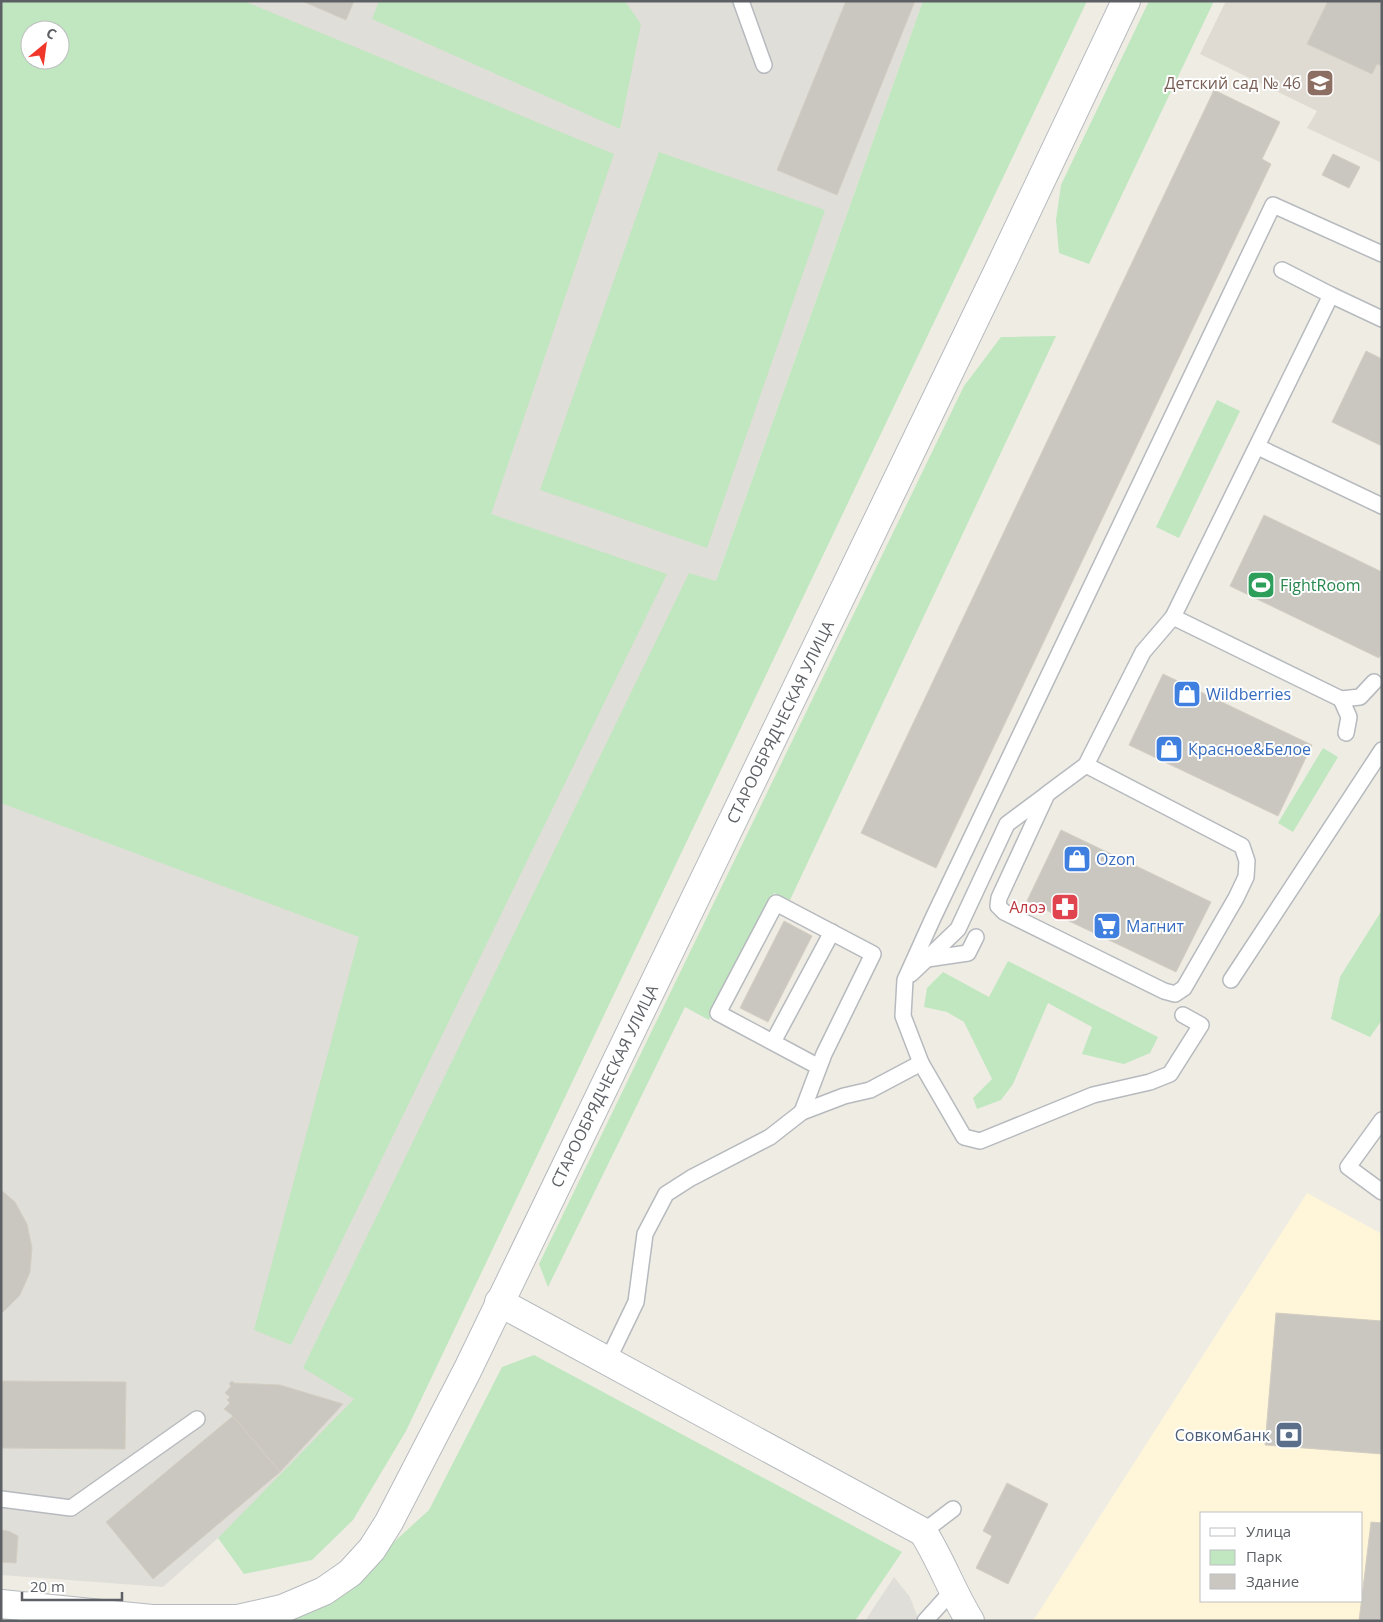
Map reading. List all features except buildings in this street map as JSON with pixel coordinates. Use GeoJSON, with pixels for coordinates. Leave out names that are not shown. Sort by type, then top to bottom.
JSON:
{"type":"FeatureCollection","features":[{"type":"Feature","properties":{"kind":"street","name":"СТАРООБРЯДЧЕСКАЯ УЛИЦА"},"geometry":{"type":"LineString","coordinates":[[1,1604],[152,1620],[238,1619],[282,1609],[324,1591],[350,1573],[372,1549],[389,1522],[467,1371],[1000,267],[1126,1]]}},
{"type":"Feature","properties":{"kind":"street"},"geometry":{"type":"LineString","coordinates":[[499,1302],[923,1532],[937,1553],[953,1590],[970,1621]]}},
{"type":"Feature","properties":{"kind":"lane"},"geometry":{"type":"LineString","coordinates":[[741,1],[764,65]]}},
{"type":"Feature","properties":{"kind":"lane"},"geometry":{"type":"LineString","coordinates":[[1183,1015],[1201,1025],[1170,1074],[1150,1082],[1093,1095],[980,1141],[964,1137],[921,1063],[903,1016],[905,980],[1274,205],[1382,254]]}},
{"type":"Feature","properties":{"kind":"lane"},"geometry":{"type":"LineString","coordinates":[[1282,270],[1381,318]]}},
{"type":"Feature","properties":{"kind":"lane"},"geometry":{"type":"LineString","coordinates":[[905,980],[958,929],[1007,824],[1086,766],[1143,652],[1174,617],[1331,295]]}},
{"type":"Feature","properties":{"kind":"lane"},"geometry":{"type":"LineString","coordinates":[[1258,446],[1382,506]]}},
{"type":"Feature","properties":{"kind":"lane"},"geometry":{"type":"LineString","coordinates":[[1174,617],[1341,699],[1360,697],[1374,682]]}},
{"type":"Feature","properties":{"kind":"lane"},"geometry":{"type":"LineString","coordinates":[[1341,699],[1349,717],[1346,733]]}},
{"type":"Feature","properties":{"kind":"lane"},"geometry":{"type":"LineString","coordinates":[[1231,980],[1382,750]]}},
{"type":"Feature","properties":{"kind":"lane"},"geometry":{"type":"LineString","coordinates":[[1047,794],[998,898],[998,906],[1004,912],[1164,992],[1175,994],[1184,988],[1236,898],[1246,877],[1247,861],[1242,846],[1086,766]]}},
{"type":"Feature","properties":{"kind":"lane"},"geometry":{"type":"LineString","coordinates":[[802,1112],[819,1067],[873,954],[776,903],[718,1013],[819,1067]]}},
{"type":"Feature","properties":{"kind":"lane"},"geometry":{"type":"LineString","coordinates":[[773,1042],[832,932]]}},
{"type":"Feature","properties":{"kind":"lane"},"geometry":{"type":"LineString","coordinates":[[927,959],[968,953],[976,937]]}},
{"type":"Feature","properties":{"kind":"lane"},"geometry":{"type":"LineString","coordinates":[[608,1360],[636,1302],[645,1234],[666,1194],[691,1178],[770,1137],[802,1112],[844,1096],[870,1090],[921,1063]]}},
{"type":"Feature","properties":{"kind":"lane"},"geometry":{"type":"LineString","coordinates":[[1382,1120],[1348,1167],[1382,1192]]}},
{"type":"Feature","properties":{"kind":"lane"},"geometry":{"type":"LineString","coordinates":[[1,1499],[71,1508],[197,1419]]}},
{"type":"Feature","properties":{"kind":"lane"},"geometry":{"type":"LineString","coordinates":[[923,1532],[953,1509]]}},
{"type":"Feature","properties":{"kind":"lane"},"geometry":{"type":"LineString","coordinates":[[926,1621],[953,1590]]}},
{"type":"Feature","properties":{"kind":"shaded area"},"geometry":{"type":"Polygon","coordinates":[[[1,1],[923,1],[716,581],[689,574],[304,1368],[355,1399],[298,1467],[163,1587],[1,1575],[1,1]]]}},
{"type":"Feature","properties":{"kind":"shaded area","name":"Детский сад № 46"},"geometry":{"type":"Polygon","coordinates":[[[1226,1],[1382,1],[1382,163],[1307,128],[1317,111],[1200,54],[1226,1]]]}},
{"type":"Feature","properties":{"kind":"shaded area"},"geometry":{"type":"Polygon","coordinates":[[[1307,1193],[1382,1234],[1382,1621],[1033,1621],[1307,1193]]]}},
{"type":"Feature","properties":{"kind":"shaded area"},"geometry":{"type":"Polygon","coordinates":[[[894,1577],[910,1597],[919,1621],[865,1621],[894,1577]]]}},
{"type":"Feature","properties":{"kind":"green space"},"geometry":{"type":"Polygon","coordinates":[[[1,1],[244,1],[614,154],[491,514],[667,574],[291,1345],[254,1330],[359,937],[1,803],[1,1]]]}},
{"type":"Feature","properties":{"kind":"green space"},"geometry":{"type":"Polygon","coordinates":[[[379,1],[625,1],[641,24],[620,129],[372,19],[379,1]]]}},
{"type":"Feature","properties":{"kind":"green space"},"geometry":{"type":"Polygon","coordinates":[[[923,1],[1087,1],[406,1431],[353,1520],[312,1560],[244,1574],[218,1538],[354,1399],[303,1368],[689,573],[716,581],[923,1]]]}},
{"type":"Feature","properties":{"kind":"green space"},"geometry":{"type":"Polygon","coordinates":[[[1149,1],[1214,1],[1089,264],[1059,253],[1056,220],[1061,185],[1149,1]]]}},
{"type":"Feature","properties":{"kind":"green space"},"geometry":{"type":"Polygon","coordinates":[[[659,152],[825,210],[707,548],[540,490],[659,152]]]}},
{"type":"Feature","properties":{"kind":"green space"},"geometry":{"type":"Polygon","coordinates":[[[1056,336],[790,900],[774,893],[709,1020],[685,1007],[548,1287],[539,1264],[964,386],[1001,337],[1056,336]]]}},
{"type":"Feature","properties":{"kind":"green space"},"geometry":{"type":"Polygon","coordinates":[[[1217,400],[1240,411],[1179,538],[1156,527],[1217,400]]]}},
{"type":"Feature","properties":{"kind":"green space"},"geometry":{"type":"Polygon","coordinates":[[[1323,748],[1338,757],[1293,832],[1278,823],[1323,748]]]}},
{"type":"Feature","properties":{"kind":"green space"},"geometry":{"type":"Polygon","coordinates":[[[1382,910],[1382,1020],[1370,1037],[1331,1019],[1340,977],[1382,910]]]}},
{"type":"Feature","properties":{"kind":"green space"},"geometry":{"type":"Polygon","coordinates":[[[1008,961],[1158,1037],[1150,1053],[1124,1064],[1082,1054],[1092,1027],[1048,1003],[1013,1084],[1001,1100],[977,1109],[973,1098],[992,1079],[964,1022],[947,1012],[924,1007],[927,988],[943,972],[989,997],[1008,961]]]}},
{"type":"Feature","properties":{"kind":"green space"},"geometry":{"type":"Polygon","coordinates":[[[534,1355],[902,1552],[855,1621],[269,1621],[328,1602],[429,1510],[502,1367],[534,1355]]]}},
{"type":"Feature","properties":{"kind":"place","name":"Детский сад № 46"},"geometry":{"type":"Point","coordinates":[1320,83]}},
{"type":"Feature","properties":{"kind":"place","name":"FightRoom"},"geometry":{"type":"Point","coordinates":[1261,585]}},
{"type":"Feature","properties":{"kind":"place","name":"Wildberries"},"geometry":{"type":"Point","coordinates":[1187,694]}},
{"type":"Feature","properties":{"kind":"place","name":"Красное&Белое"},"geometry":{"type":"Point","coordinates":[1169,749]}},
{"type":"Feature","properties":{"kind":"place","name":"Ozon"},"geometry":{"type":"Point","coordinates":[1077,859]}},
{"type":"Feature","properties":{"kind":"place","name":"Алоэ"},"geometry":{"type":"Point","coordinates":[1065,907]}},
{"type":"Feature","properties":{"kind":"place","name":"Магнит"},"geometry":{"type":"Point","coordinates":[1107,926]}},
{"type":"Feature","properties":{"kind":"place","name":"Совкомбанк"},"geometry":{"type":"Point","coordinates":[1289,1435]}}]}
